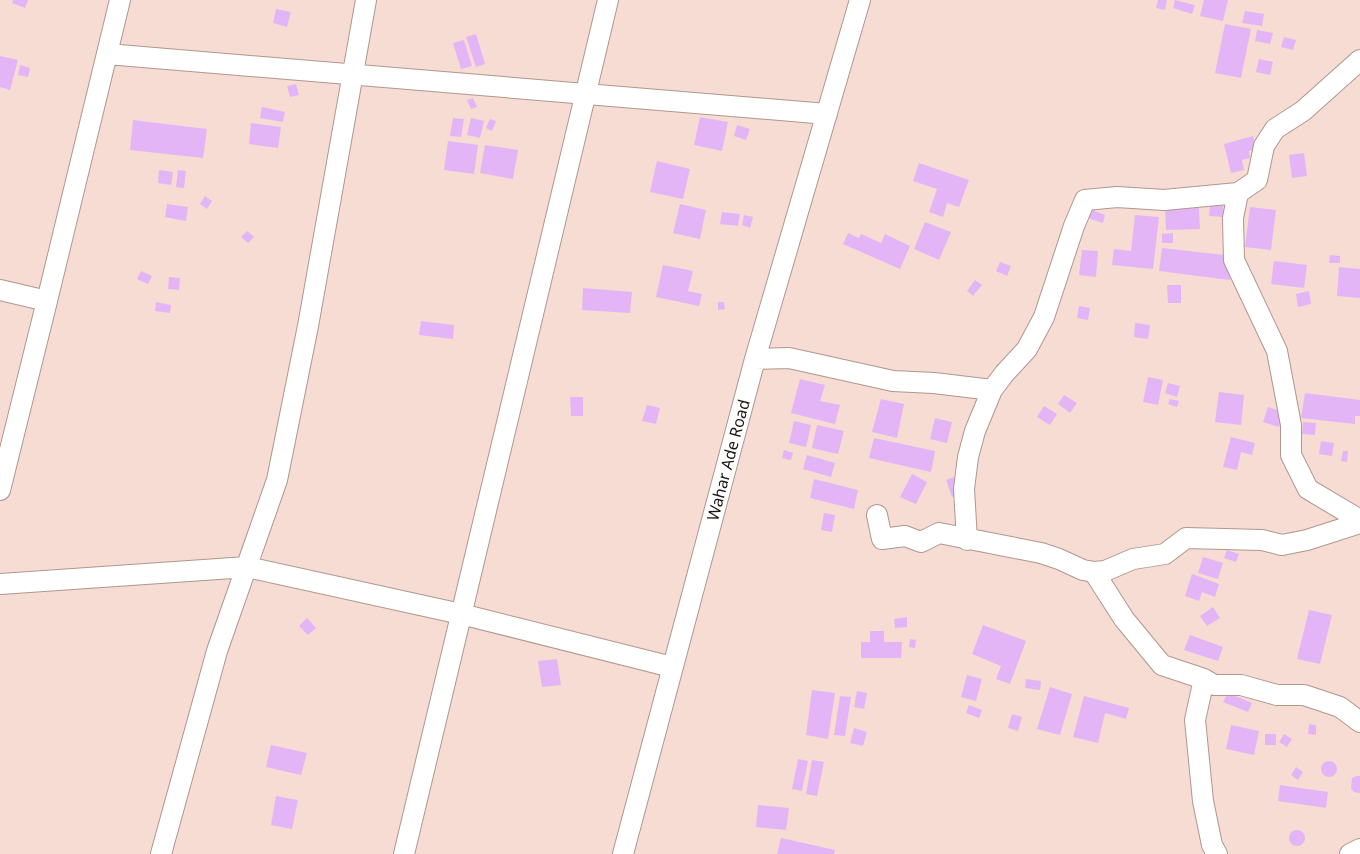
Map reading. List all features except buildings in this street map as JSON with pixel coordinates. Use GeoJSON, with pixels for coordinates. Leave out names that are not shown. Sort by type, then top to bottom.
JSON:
{"type":"FeatureCollection","features":[{"type":"Feature","properties":{"kind":"street"},"geometry":{"type":"LineString","coordinates":[[0,490],[120,0]]}},
{"type":"Feature","properties":{"kind":"street"},"geometry":{"type":"LineString","coordinates":[[161,854],[217,651],[278,480],[366,0]]}},
{"type":"Feature","properties":{"kind":"street"},"geometry":{"type":"LineString","coordinates":[[404,854],[608,0]]}},
{"type":"Feature","properties":{"kind":"street","name":"Wahar Ade Road"},"geometry":{"type":"LineString","coordinates":[[623,854],[755,359],[860,0]]}},
{"type":"Feature","properties":{"kind":"street"},"geometry":{"type":"LineString","coordinates":[[107,54],[827,114]]}},
{"type":"Feature","properties":{"kind":"street"},"geometry":{"type":"LineString","coordinates":[[967,540],[964,489],[968,457],[975,431],[992,390],[1027,349],[1044,317],[1074,226],[1086,200],[1117,197],[1164,200],[1238,193],[1257,180],[1264,146],[1275,129],[1303,111],[1325,89],[1353,77],[1360,60]]}},
{"type":"Feature","properties":{"kind":"street"},"geometry":{"type":"LineString","coordinates":[[1238,193],[1233,227],[1234,260],[1277,351],[1291,425],[1291,455],[1308,489],[1360,521]]}},
{"type":"Feature","properties":{"kind":"street"},"geometry":{"type":"LineString","coordinates":[[0,290],[47,301]]}},
{"type":"Feature","properties":{"kind":"street"},"geometry":{"type":"LineString","coordinates":[[755,359],[789,358],[893,381],[992,390]]}},
{"type":"Feature","properties":{"kind":"street"},"geometry":{"type":"LineString","coordinates":[[877,515],[882,539],[905,537],[921,542],[939,533],[1041,553],[1083,570],[1094,572],[1106,571],[1133,559],[1165,554],[1186,538],[1262,540],[1282,545],[1317,537],[1360,521]]}},
{"type":"Feature","properties":{"kind":"street"},"geometry":{"type":"LineString","coordinates":[[0,584],[247,567],[461,614],[672,667]]}},
{"type":"Feature","properties":{"kind":"street"},"geometry":{"type":"LineString","coordinates":[[1094,572],[1124,619],[1162,665],[1204,679],[1214,685],[1241,685],[1277,695],[1304,695],[1340,707],[1360,722]]}},
{"type":"Feature","properties":{"kind":"street"},"geometry":{"type":"LineString","coordinates":[[1204,679],[1195,720],[1203,801],[1212,845],[1217,854]]}},
{"type":"Feature","properties":{"kind":"street"},"geometry":{"type":"LineString","coordinates":[[1350,854],[1360,849]]}}]}
